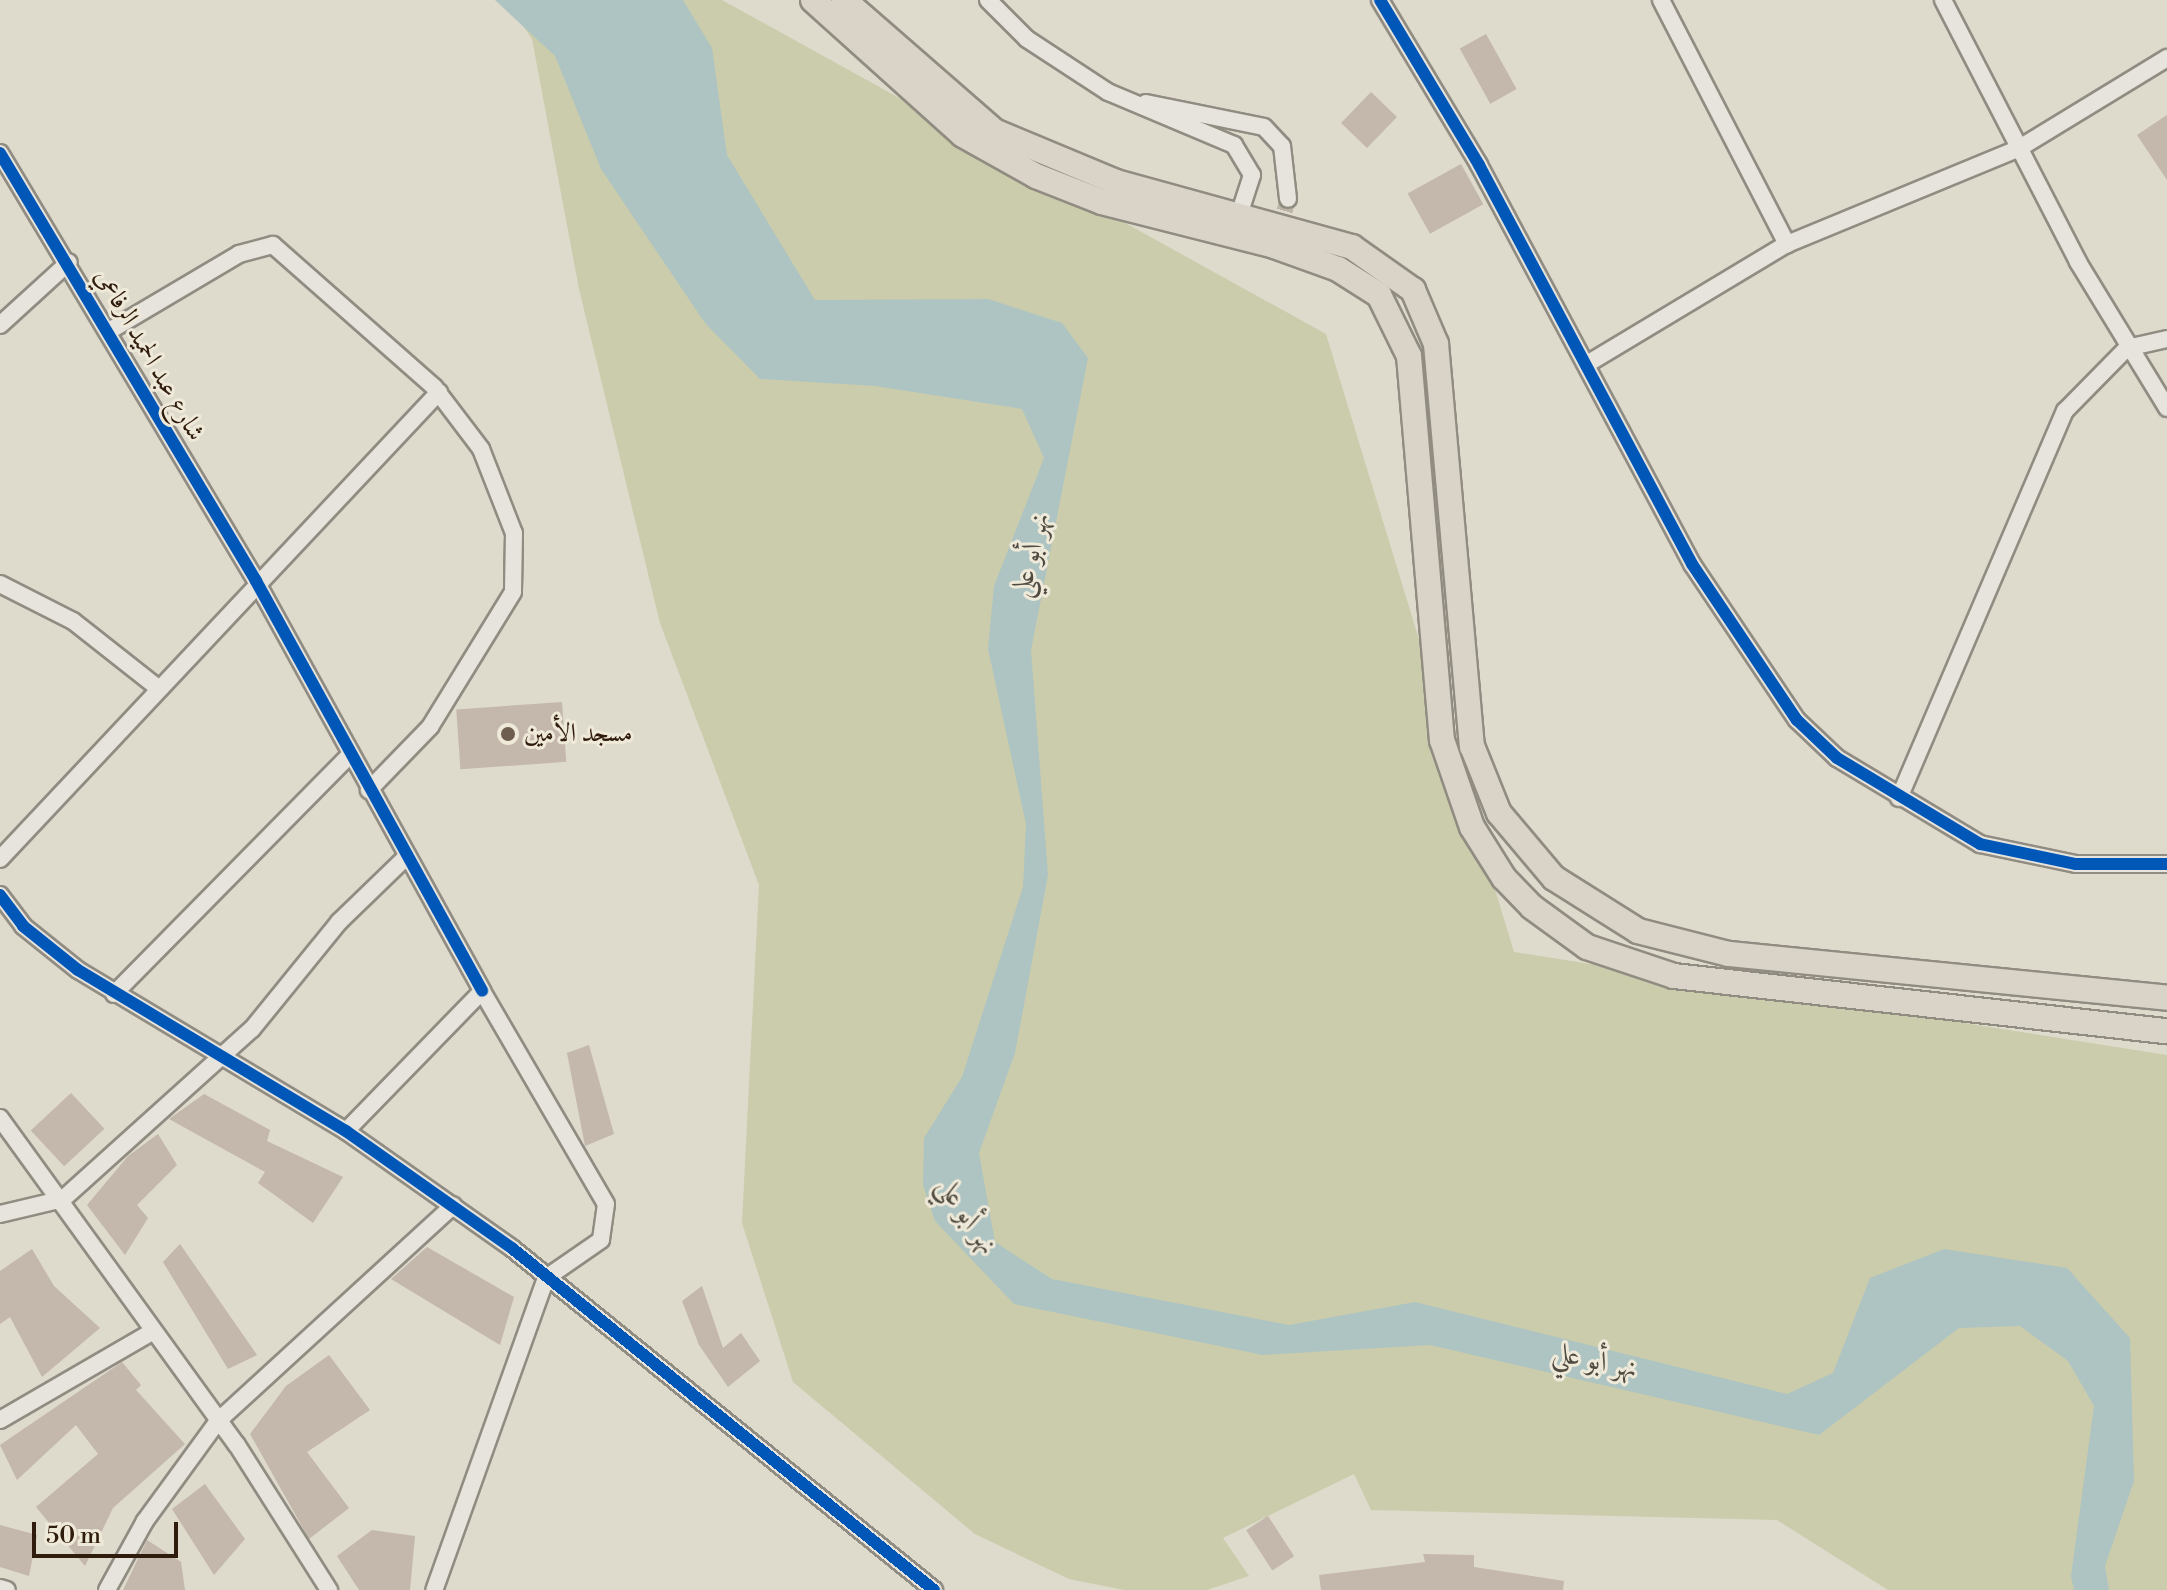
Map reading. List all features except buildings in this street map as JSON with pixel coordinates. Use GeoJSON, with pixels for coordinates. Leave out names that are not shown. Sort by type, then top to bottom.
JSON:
{"type":"FeatureCollection","features":[{"type":"Feature","properties":{"kind":"main road"},"geometry":{"type":"LineString","coordinates":[[813,0],[963,135],[1036,176],[1102,202],[1276,240],[1360,280],[1401,327],[1417,413],[1442,740],[1472,827],[1504,878],[1587,947],[1629,965],[1776,991],[2167,1031]]}},
{"type":"Feature","properties":{"kind":"main road"},"geometry":{"type":"LineString","coordinates":[[844,0],[994,131],[1116,182],[1240,213],[1352,247],[1392,269],[1429,318],[1467,719],[1481,772],[1522,848],[1592,906],[1638,931],[1778,958],[2167,998]]}},
{"type":"Feature","properties":{"kind":"main road"},"geometry":{"type":"LineString","coordinates":[[1776,991],[1778,958]]}},
{"type":"Feature","properties":{"kind":"main road"},"geometry":{"type":"LineString","coordinates":[[2118,1025],[2121,993]]}},
{"type":"Feature","properties":{"kind":"street"},"geometry":{"type":"LineString","coordinates":[[988,0],[1050,56],[1132,102],[1246,155],[1252,175],[1240,213]]}},
{"type":"Feature","properties":{"kind":"street"},"geometry":{"type":"LineString","coordinates":[[1380,0],[1587,364],[1692,564],[1797,720],[1837,758],[1980,844],[2024,857],[2167,864]]}},
{"type":"Feature","properties":{"kind":"street"},"geometry":{"type":"LineString","coordinates":[[1661,0],[1787,244]]}},
{"type":"Feature","properties":{"kind":"street"},"geometry":{"type":"LineString","coordinates":[[1943,0],[2018,149],[2127,348],[2167,408]]}},
{"type":"Feature","properties":{"kind":"street"},"geometry":{"type":"LineString","coordinates":[[1587,364],[1787,244],[2018,149],[2167,58]]}},
{"type":"Feature","properties":{"kind":"street"},"geometry":{"type":"LineString","coordinates":[[1132,102],[1198,108],[1264,127],[1282,146],[1288,199]]}},
{"type":"Feature","properties":{"kind":"street","name":"شارع عبد الحميد الرفاعي"},"geometry":{"type":"LineString","coordinates":[[0,153],[69,262],[256,581],[406,857],[606,1204],[601,1240],[546,1278]]}},
{"type":"Feature","properties":{"kind":"street"},"geometry":{"type":"LineString","coordinates":[[109,331],[252,247],[273,245],[439,392],[481,449],[509,515],[515,581],[497,627],[430,727],[369,790]]}},
{"type":"Feature","properties":{"kind":"street"},"geometry":{"type":"LineString","coordinates":[[0,325],[69,262]]}},
{"type":"Feature","properties":{"kind":"street"},"geometry":{"type":"LineString","coordinates":[[1899,798],[2046,444],[2083,387],[2127,348],[2167,339]]}},
{"type":"Feature","properties":{"kind":"street"},"geometry":{"type":"LineString","coordinates":[[0,859],[48,814],[157,687],[256,581],[344,498],[439,392]]}},
{"type":"Feature","properties":{"kind":"street"},"geometry":{"type":"LineString","coordinates":[[0,584],[73,621],[157,687]]}},
{"type":"Feature","properties":{"kind":"street"},"geometry":{"type":"LineString","coordinates":[[114,994],[350,755]]}},
{"type":"Feature","properties":{"kind":"street"},"geometry":{"type":"LineString","coordinates":[[0,1214],[63,1199],[225,1055],[370,887],[406,857]]}},
{"type":"Feature","properties":{"kind":"street"},"geometry":{"type":"LineString","coordinates":[[0,895],[23,926],[114,994],[225,1055],[346,1131],[453,1206],[934,1590]]}},
{"type":"Feature","properties":{"kind":"street"},"geometry":{"type":"LineString","coordinates":[[346,1131],[482,991]]}},
{"type":"Feature","properties":{"kind":"street"},"geometry":{"type":"LineString","coordinates":[[0,1118],[63,1199],[152,1332],[218,1421],[329,1590]]}},
{"type":"Feature","properties":{"kind":"street"},"geometry":{"type":"LineString","coordinates":[[107,1590],[145,1521],[218,1421],[453,1206]]}},
{"type":"Feature","properties":{"kind":"street"},"geometry":{"type":"LineString","coordinates":[[434,1590],[546,1278]]}},
{"type":"Feature","properties":{"kind":"street"},"geometry":{"type":"LineString","coordinates":[[0,1420],[152,1332]]}},
{"type":"Feature","properties":{"kind":"street"},"geometry":{"type":"LineString","coordinates":[[0,1588],[7,1590]]}},
{"type":"Feature","properties":{"kind":"green space"},"geometry":{"type":"Polygon","coordinates":[[[505,0],[722,0],[1326,334],[1514,952],[2167,1055],[2167,1590],[1888,1590],[1777,1520],[1371,1510],[1354,1474],[1223,1538],[1249,1576],[1207,1590],[1124,1590],[1069,1579],[975,1534],[793,1382],[742,1223],[759,885],[660,623],[579,289],[532,39],[505,0]]]}},
{"type":"Feature","properties":{"kind":"water","name":"نهر أبو علي"},"geometry":{"type":"Polygon","coordinates":[[[495,0],[683,0],[712,48],[727,155],[815,300],[988,299],[1062,323],[1088,358],[1031,650],[1048,875],[1015,1053],[979,1153],[995,1242],[1052,1279],[1289,1325],[1415,1302],[1787,1394],[1833,1373],[1870,1278],[1944,1249],[2067,1268],[2130,1338],[2134,1481],[2105,1566],[2109,1590],[2074,1590],[2071,1576],[2094,1406],[2068,1361],[2020,1326],[1959,1328],[1819,1435],[1430,1345],[1263,1355],[1014,1304],[935,1221],[923,1185],[924,1138],[962,1077],[1023,887],[1026,824],[988,649],[994,586],[1044,458],[1022,409],[875,386],[760,379],[705,323],[601,169],[555,56],[495,0]]]}},
{"type":"Feature","properties":{"kind":"tunnel"},"geometry":{"type":"LineString","coordinates":[[1278,234],[1288,199]]}},
{"type":"Feature","properties":{"kind":"cycle path"},"geometry":{"type":"LineString","coordinates":[[1380,0],[1479,165],[1692,564],[1797,720],[1837,758],[1980,844],[2076,864],[2167,864]]}},
{"type":"Feature","properties":{"kind":"cycle path"},"geometry":{"type":"LineString","coordinates":[[0,153],[256,581],[482,991]]}},
{"type":"Feature","properties":{"kind":"cycle path"},"geometry":{"type":"LineString","coordinates":[[0,895],[23,926],[78,970],[346,1131],[513,1249],[934,1590]]}},
{"type":"Feature","properties":{"kind":"place","name":"مسجد الأمين"},"geometry":{"type":"Point","coordinates":[508,734]}}]}
